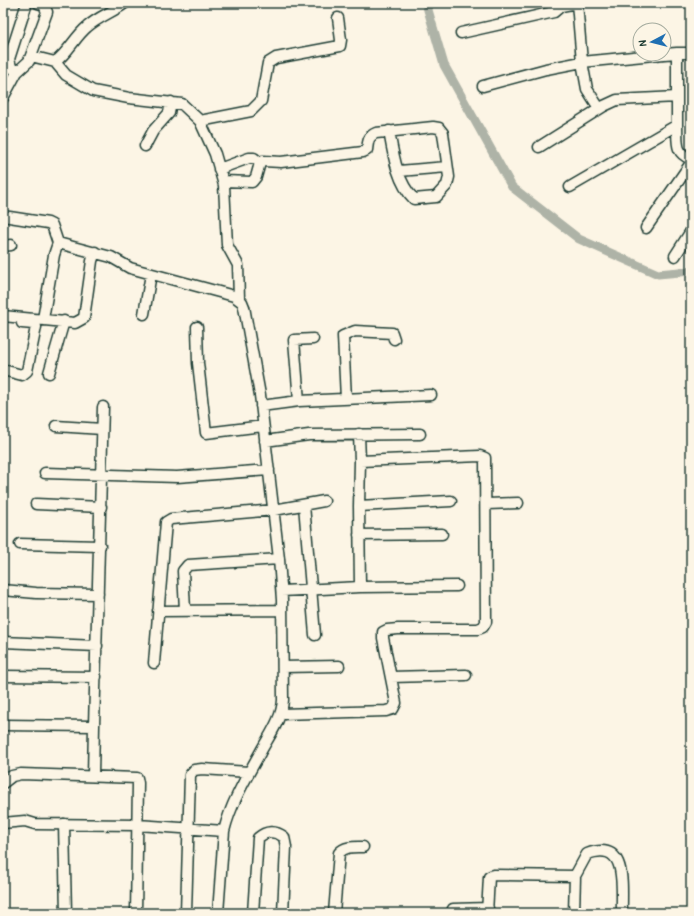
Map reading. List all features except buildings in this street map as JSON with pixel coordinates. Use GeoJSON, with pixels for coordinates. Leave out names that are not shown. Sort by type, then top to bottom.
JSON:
{"type":"FeatureCollection","features":[{"type":"Feature","properties":{"kind":"street"},"geometry":{"type":"LineString","coordinates":[[17,72],[11,67],[9,59],[26,3]]}},
{"type":"Feature","properties":{"kind":"street"},"geometry":{"type":"LineString","coordinates":[[4,94],[17,72],[25,65],[31,56],[47,12],[44,5],[38,3]]}},
{"type":"Feature","properties":{"kind":"street"},"geometry":{"type":"LineString","coordinates":[[55,62],[62,57],[73,40],[88,26],[125,3]]}},
{"type":"Feature","properties":{"kind":"street"},"geometry":{"type":"LineString","coordinates":[[461,33],[554,12],[561,6],[577,3],[582,62],[588,90],[599,108]]}},
{"type":"Feature","properties":{"kind":"street"},"geometry":{"type":"LineString","coordinates":[[200,121],[251,110],[261,101],[268,63],[276,58],[340,46],[341,40],[338,18]]}},
{"type":"Feature","properties":{"kind":"street"},"geometry":{"type":"LineString","coordinates":[[672,53],[691,53]]}},
{"type":"Feature","properties":{"kind":"street"},"geometry":{"type":"LineString","coordinates":[[677,53],[678,149],[683,156],[691,159]]}},
{"type":"Feature","properties":{"kind":"street"},"geometry":{"type":"LineString","coordinates":[[31,56],[55,62],[66,75],[93,91],[129,98],[182,104],[200,121],[223,181],[228,245],[238,265],[239,299],[244,307],[261,406],[274,510],[282,591],[283,667],[281,714],[249,772],[231,809],[224,831],[218,913]]}},
{"type":"Feature","properties":{"kind":"street"},"geometry":{"type":"LineString","coordinates":[[483,86],[546,69],[582,62],[632,57]]}},
{"type":"Feature","properties":{"kind":"street"},"geometry":{"type":"LineString","coordinates":[[540,147],[599,108],[617,100],[677,97]]}},
{"type":"Feature","properties":{"kind":"street"},"geometry":{"type":"LineString","coordinates":[[144,146],[153,130],[169,113],[171,102]]}},
{"type":"Feature","properties":{"kind":"street"},"geometry":{"type":"LineString","coordinates":[[570,187],[677,125]]}},
{"type":"Feature","properties":{"kind":"street"},"geometry":{"type":"LineString","coordinates":[[223,181],[252,182],[256,177],[260,163],[263,160],[281,162],[363,152],[367,150],[369,139],[372,134],[389,132],[433,127],[439,128],[443,133],[449,177],[447,185],[436,197],[414,199],[409,194],[399,171],[389,132]]}},
{"type":"Feature","properties":{"kind":"street"},"geometry":{"type":"LineString","coordinates":[[219,169],[249,158],[254,158],[260,163]]}},
{"type":"Feature","properties":{"kind":"street"},"geometry":{"type":"LineString","coordinates":[[646,228],[691,163]]}},
{"type":"Feature","properties":{"kind":"street"},"geometry":{"type":"LineString","coordinates":[[399,171],[447,167]]}},
{"type":"Feature","properties":{"kind":"street"},"geometry":{"type":"LineString","coordinates":[[3,216],[48,223],[52,225],[58,243],[54,255],[44,320]]}},
{"type":"Feature","properties":{"kind":"street"},"geometry":{"type":"LineString","coordinates":[[675,256],[691,231]]}},
{"type":"Feature","properties":{"kind":"street"},"geometry":{"type":"LineString","coordinates":[[58,243],[95,252],[126,266],[239,299]]}},
{"type":"Feature","properties":{"kind":"street"},"geometry":{"type":"LineString","coordinates":[[3,316],[75,323],[84,318],[92,261],[95,252]]}},
{"type":"Feature","properties":{"kind":"street"},"geometry":{"type":"LineString","coordinates":[[144,314],[151,274]]}},
{"type":"Feature","properties":{"kind":"street"},"geometry":{"type":"LineString","coordinates":[[3,321],[33,324],[36,328],[36,332],[25,374],[22,375],[3,370]]}},
{"type":"Feature","properties":{"kind":"street"},"geometry":{"type":"LineString","coordinates":[[49,373],[64,321]]}},
{"type":"Feature","properties":{"kind":"street"},"geometry":{"type":"LineString","coordinates":[[197,327],[198,363],[206,433],[263,426]]}},
{"type":"Feature","properties":{"kind":"street"},"geometry":{"type":"LineString","coordinates":[[346,398],[343,336],[355,331],[392,332],[394,339]]}},
{"type":"Feature","properties":{"kind":"street"},"geometry":{"type":"LineString","coordinates":[[299,400],[294,340],[313,339]]}},
{"type":"Feature","properties":{"kind":"street"},"geometry":{"type":"LineString","coordinates":[[261,406],[299,400],[431,395]]}},
{"type":"Feature","properties":{"kind":"street"},"geometry":{"type":"LineString","coordinates":[[93,776],[103,407]]}},
{"type":"Feature","properties":{"kind":"street"},"geometry":{"type":"LineString","coordinates":[[56,426],[102,429]]}},
{"type":"Feature","properties":{"kind":"street"},"geometry":{"type":"LineString","coordinates":[[359,434],[360,587]]}},
{"type":"Feature","properties":{"kind":"street"},"geometry":{"type":"LineString","coordinates":[[265,441],[308,435],[420,434]]}},
{"type":"Feature","properties":{"kind":"street"},"geometry":{"type":"LineString","coordinates":[[281,714],[386,711],[393,709],[396,703],[383,632],[388,630],[478,629],[483,627],[486,622],[485,458],[474,456],[360,461]]}},
{"type":"Feature","properties":{"kind":"street"},"geometry":{"type":"LineString","coordinates":[[45,473],[177,477],[269,470]]}},
{"type":"Feature","properties":{"kind":"street"},"geometry":{"type":"LineString","coordinates":[[359,506],[451,501]]}},
{"type":"Feature","properties":{"kind":"street"},"geometry":{"type":"LineString","coordinates":[[154,663],[166,522],[171,519],[274,510],[324,502]]}},
{"type":"Feature","properties":{"kind":"street"},"geometry":{"type":"LineString","coordinates":[[486,504],[518,503]]}},
{"type":"Feature","properties":{"kind":"street"},"geometry":{"type":"LineString","coordinates":[[36,504],[101,507]]}},
{"type":"Feature","properties":{"kind":"street"},"geometry":{"type":"LineString","coordinates":[[304,505],[315,635]]}},
{"type":"Feature","properties":{"kind":"street"},"geometry":{"type":"LineString","coordinates":[[359,535],[442,534]]}},
{"type":"Feature","properties":{"kind":"street"},"geometry":{"type":"LineString","coordinates":[[20,544],[100,546]]}},
{"type":"Feature","properties":{"kind":"street"},"geometry":{"type":"LineString","coordinates":[[185,610],[184,571],[188,565],[279,559]]}},
{"type":"Feature","properties":{"kind":"street"},"geometry":{"type":"LineString","coordinates":[[282,591],[312,588],[457,586]]}},
{"type":"Feature","properties":{"kind":"street"},"geometry":{"type":"LineString","coordinates":[[3,590],[98,594]]}},
{"type":"Feature","properties":{"kind":"street"},"geometry":{"type":"LineString","coordinates":[[158,611],[282,610]]}},
{"type":"Feature","properties":{"kind":"street"},"geometry":{"type":"LineString","coordinates":[[3,642],[97,646]]}},
{"type":"Feature","properties":{"kind":"street"},"geometry":{"type":"LineString","coordinates":[[283,667],[339,666]]}},
{"type":"Feature","properties":{"kind":"street"},"geometry":{"type":"LineString","coordinates":[[391,677],[466,675]]}},
{"type":"Feature","properties":{"kind":"street"},"geometry":{"type":"LineString","coordinates":[[3,676],[96,677]]}},
{"type":"Feature","properties":{"kind":"street"},"geometry":{"type":"LineString","coordinates":[[3,725],[94,726]]}},
{"type":"Feature","properties":{"kind":"street"},"geometry":{"type":"LineString","coordinates":[[186,913],[189,782],[194,770],[202,769],[249,772]]}},
{"type":"Feature","properties":{"kind":"street"},"geometry":{"type":"LineString","coordinates":[[3,783],[12,776],[21,774],[137,778],[138,825],[136,913]]}},
{"type":"Feature","properties":{"kind":"street"},"geometry":{"type":"LineString","coordinates":[[3,823],[25,820],[35,824],[138,825],[224,831]]}},
{"type":"Feature","properties":{"kind":"street"},"geometry":{"type":"LineString","coordinates":[[64,824],[66,913]]}},
{"type":"Feature","properties":{"kind":"street"},"geometry":{"type":"LineString","coordinates":[[253,913],[258,838],[265,833],[276,832],[284,837],[286,847],[283,913]]}},
{"type":"Feature","properties":{"kind":"street"},"geometry":{"type":"LineString","coordinates":[[334,913],[339,853],[342,849],[363,847]]}},
{"type":"Feature","properties":{"kind":"street"},"geometry":{"type":"LineString","coordinates":[[574,913],[575,876],[587,854],[594,851],[608,853],[615,856],[619,862],[621,870],[622,913]]}},
{"type":"Feature","properties":{"kind":"street"},"geometry":{"type":"LineString","coordinates":[[453,909],[488,911],[489,877],[575,876]]}},
{"type":"Feature","properties":{"kind":"waterway"},"geometry":{"type":"LineString","coordinates":[[426,3],[444,65],[512,187],[579,239],[658,274],[691,271]]}}]}
